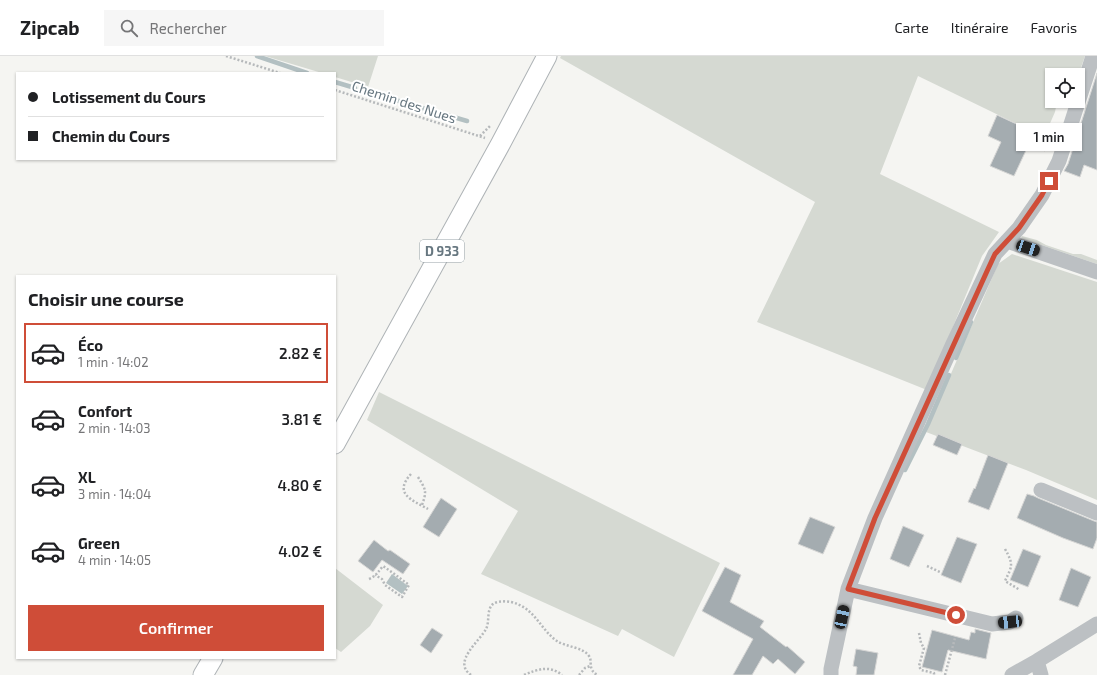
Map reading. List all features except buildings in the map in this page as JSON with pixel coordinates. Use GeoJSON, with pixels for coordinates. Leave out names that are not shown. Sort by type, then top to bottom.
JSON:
{"type":"FeatureCollection","features":[{"type":"Feature","properties":{"kind":"main road","name":"D 933"},"geometry":{"type":"LineString","coordinates":[[336,442],[498,150],[547,56]]}},
{"type":"Feature","properties":{"kind":"main road"},"geometry":{"type":"LineString","coordinates":[[203,675],[212,659]]}},
{"type":"Feature","properties":{"kind":"street"},"geometry":{"type":"LineString","coordinates":[[831,675],[848,589],[875,518],[995,254],[1019,228],[1042,195],[1059,160],[1093,56]]}},
{"type":"Feature","properties":{"kind":"street"},"geometry":{"type":"LineString","coordinates":[[1007,241],[1097,272]]}},
{"type":"Feature","properties":{"kind":"street"},"geometry":{"type":"LineString","coordinates":[[1041,490],[1097,513]]}},
{"type":"Feature","properties":{"kind":"street"},"geometry":{"type":"LineString","coordinates":[[848,589],[992,624],[1010,622],[1016,618]]}},
{"type":"Feature","properties":{"kind":"street"},"geometry":{"type":"LineString","coordinates":[[1012,675],[1039,668],[1097,624]]}},
{"type":"Feature","properties":{"kind":"path"},"geometry":{"type":"LineString","coordinates":[[226,56],[277,72]]}},
{"type":"Feature","properties":{"kind":"path","name":"Chemin des Nues"},"geometry":{"type":"LineString","coordinates":[[336,90],[466,132]]}},
{"type":"Feature","properties":{"kind":"path"},"geometry":{"type":"LineString","coordinates":[[411,474],[405,480],[403,490],[405,494],[428,509]]}},
{"type":"Feature","properties":{"kind":"path"},"geometry":{"type":"LineString","coordinates":[[418,477],[425,488],[425,496],[422,505]]}},
{"type":"Feature","properties":{"kind":"path"},"geometry":{"type":"LineString","coordinates":[[1005,549],[1012,565],[1006,581],[1020,590]]}},
{"type":"Feature","properties":{"kind":"path"},"geometry":{"type":"LineString","coordinates":[[369,579],[374,577],[383,566],[409,586],[402,597],[385,585],[382,579],[376,575]]}},
{"type":"Feature","properties":{"kind":"path"},"geometry":{"type":"LineString","coordinates":[[927,566],[940,572]]}},
{"type":"Feature","properties":{"kind":"path"},"geometry":{"type":"LineString","coordinates":[[471,675],[467,672],[464,664],[466,656],[488,625],[489,609],[494,604],[504,601],[516,603],[526,608],[557,641],[584,652],[589,656],[591,660],[590,666],[594,674],[597,675]]}},
{"type":"Feature","properties":{"kind":"path"},"geometry":{"type":"LineString","coordinates":[[919,633],[920,643],[924,648],[919,666],[921,670],[934,673],[934,675]]}},
{"type":"Feature","properties":{"kind":"path"},"geometry":{"type":"LineString","coordinates":[[945,675],[955,638]]}},
{"type":"Feature","properties":{"kind":"path"},"geometry":{"type":"LineString","coordinates":[[579,675],[585,668],[590,666]]}},
{"type":"Feature","properties":{"kind":"path"},"geometry":{"type":"LineString","coordinates":[[524,675],[548,668],[557,671],[562,675]]}},
{"type":"Feature","properties":{"kind":"shaded area"},"geometry":{"type":"Polygon","coordinates":[[[265,56],[378,56],[368,87],[336,77],[336,72],[319,72],[265,56]]]}},
{"type":"Feature","properties":{"kind":"shaded area"},"geometry":{"type":"Polygon","coordinates":[[[561,56],[1085,56],[1081,68],[1045,68],[1045,108],[1056,108],[1044,137],[918,76],[880,174],[999,232],[982,256],[927,390],[757,322],[815,202],[560,58],[561,56]]]}},
{"type":"Feature","properties":{"kind":"shaded area"},"geometry":{"type":"Polygon","coordinates":[[[1022,236],[1037,240],[1046,245],[1073,254],[1081,254],[1097,260],[1097,264],[1021,238],[1022,236]]]}},
{"type":"Feature","properties":{"kind":"shaded area"},"geometry":{"type":"Polygon","coordinates":[[[1012,254],[1097,282],[1097,500],[1026,470],[926,432],[998,264],[1012,254]]]}},
{"type":"Feature","properties":{"kind":"shaded area"},"geometry":{"type":"Polygon","coordinates":[[[379,392],[720,563],[674,657],[622,629],[618,636],[481,574],[518,511],[367,420],[379,392]]]}},
{"type":"Feature","properties":{"kind":"shaded area"},"geometry":{"type":"Polygon","coordinates":[[[336,569],[383,605],[370,626],[341,652],[336,649],[336,569]]]}},
{"type":"Feature","properties":{"kind":"shaded area"},"geometry":{"type":"Polygon","coordinates":[[[392,574],[408,586],[402,594],[386,583],[392,574]]]}},
{"type":"Feature","properties":{"kind":"waterway"},"geometry":{"type":"LineString","coordinates":[[257,56],[304,72]]}},
{"type":"Feature","properties":{"kind":"waterway"},"geometry":{"type":"LineString","coordinates":[[336,82],[355,88]]}},
{"type":"Feature","properties":{"kind":"waterway"},"geometry":{"type":"LineString","coordinates":[[375,94],[467,121]]}},
{"type":"Feature","properties":{"kind":"waterway"},"geometry":{"type":"LineString","coordinates":[[956,358],[971,322]]}},
{"type":"Feature","properties":{"kind":"waterway"},"geometry":{"type":"LineString","coordinates":[[905,470],[928,424],[949,375]]}},
{"type":"Feature","properties":{"kind":"route"},"geometry":{"type":"LineString","coordinates":[[956,615],[848,589],[875,518],[995,254],[1019,228],[1042,195],[1049,181]]}}]}
